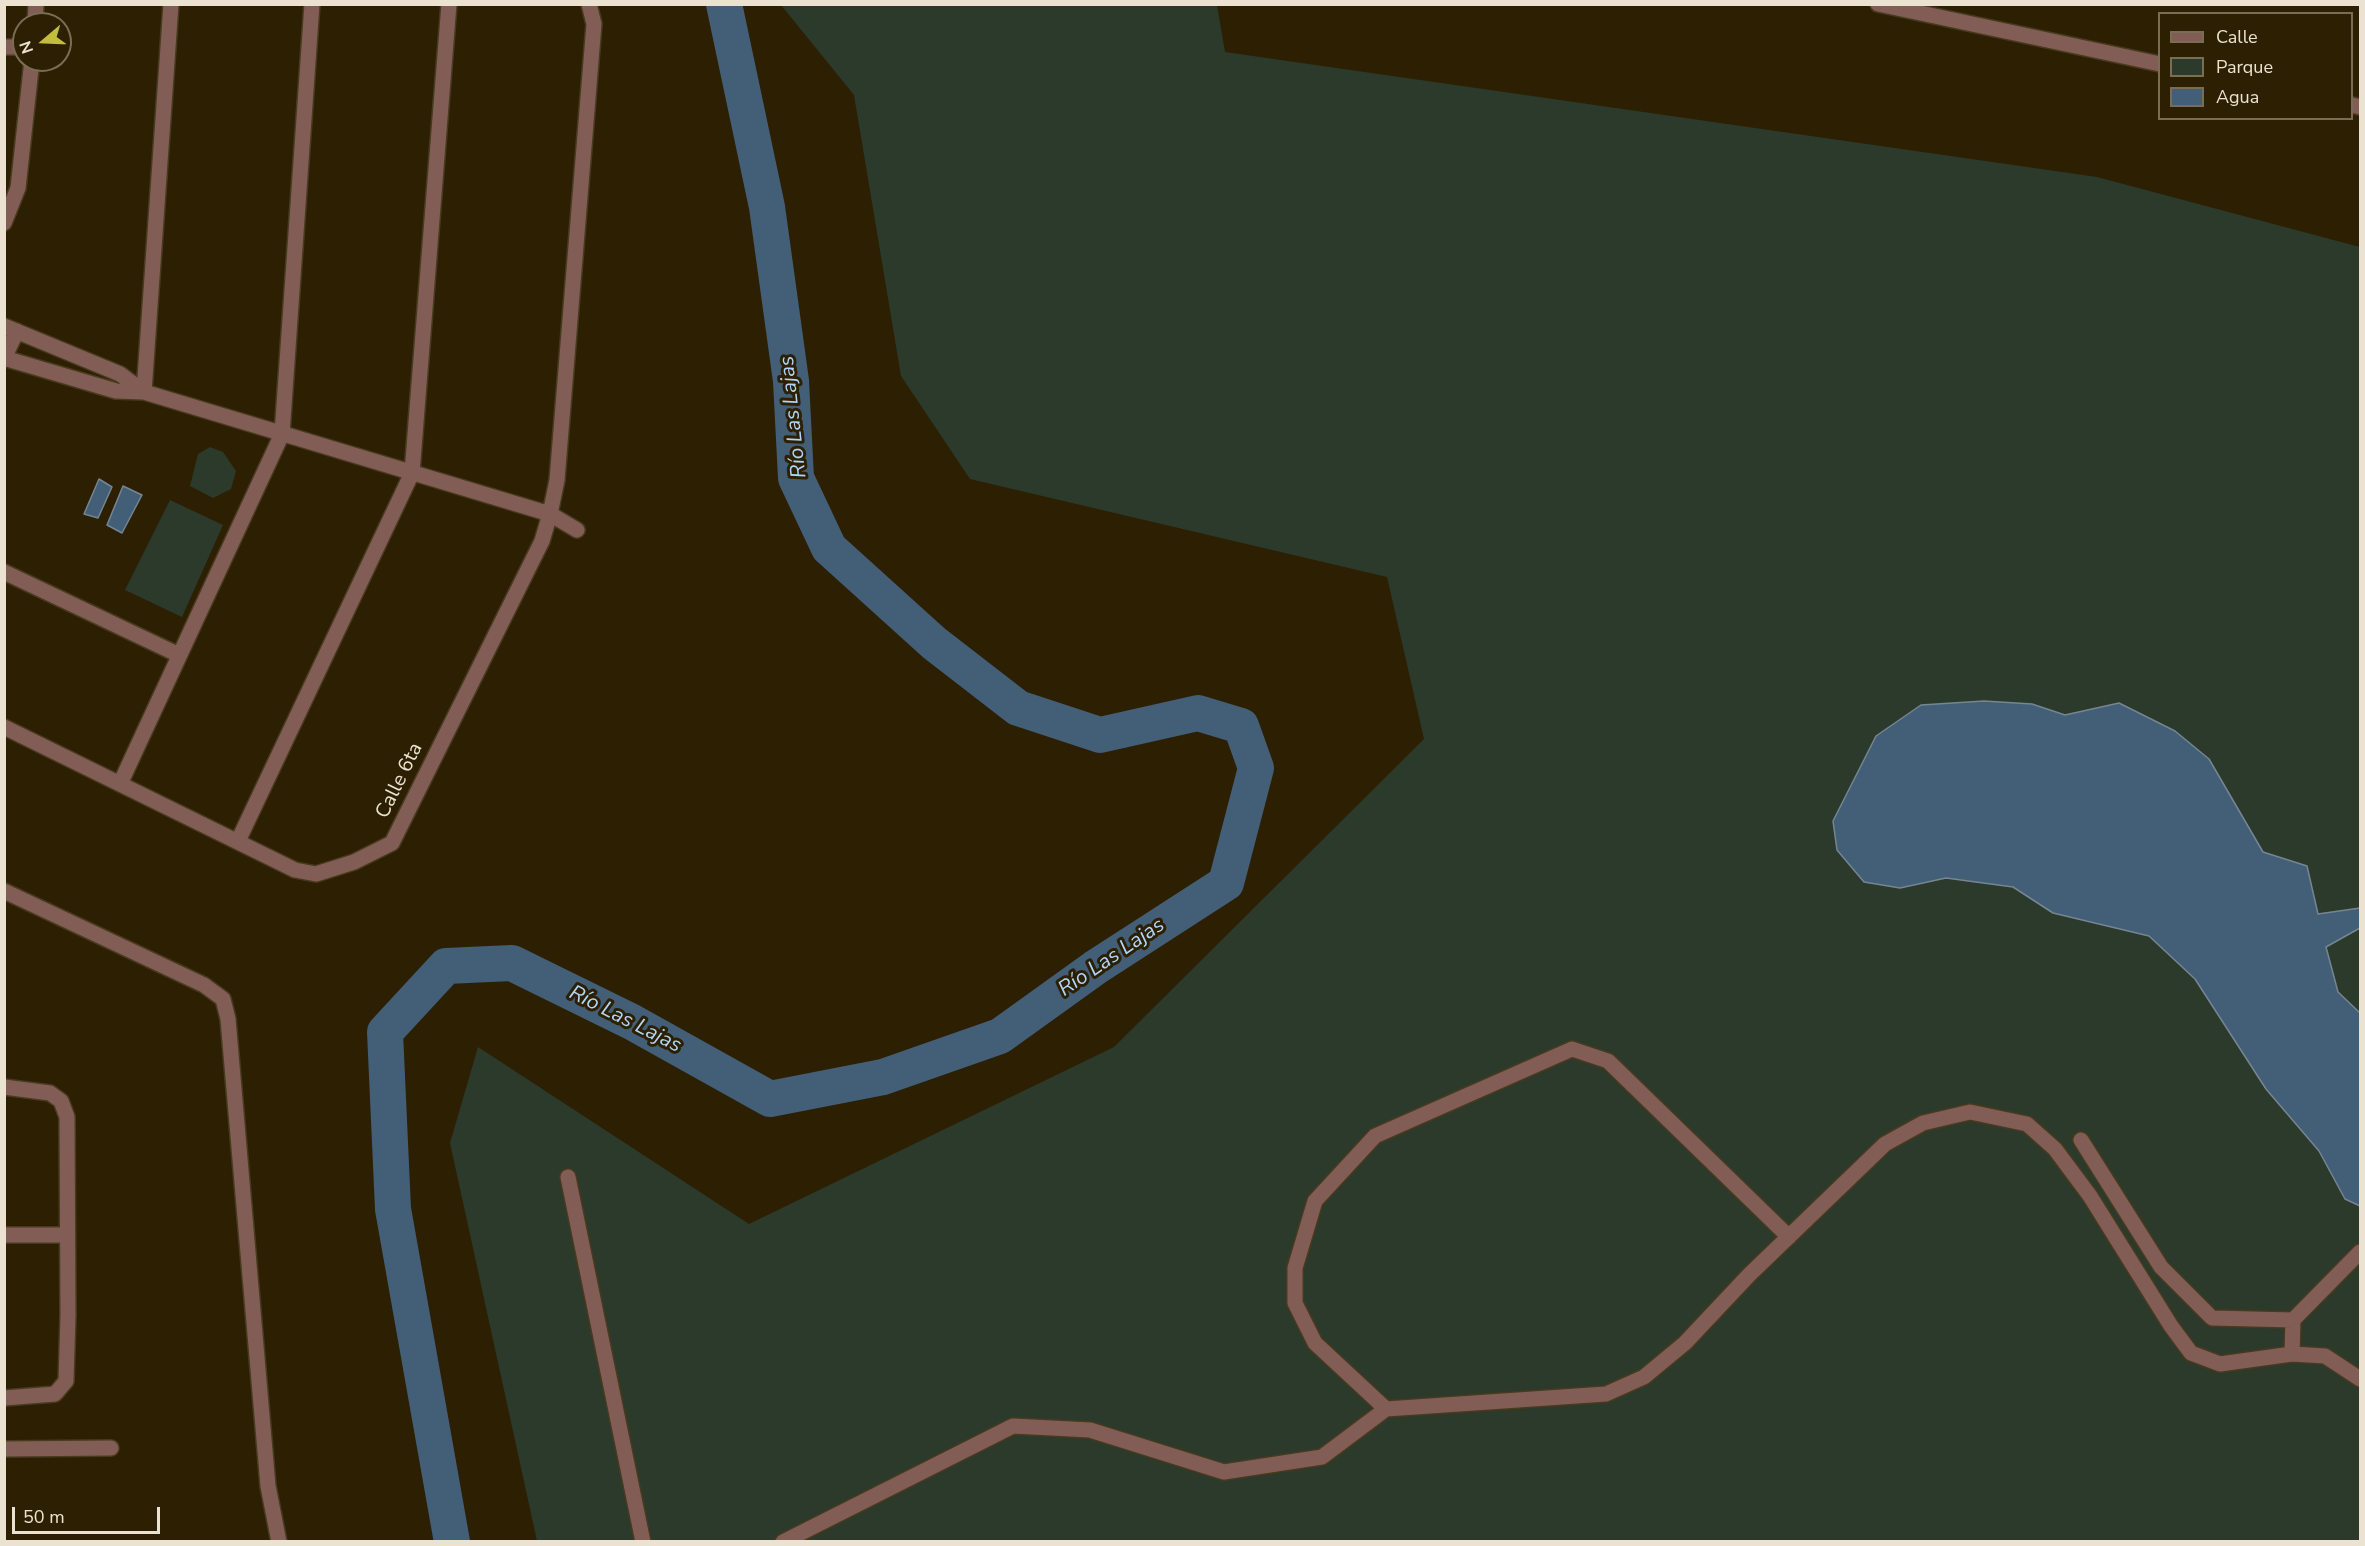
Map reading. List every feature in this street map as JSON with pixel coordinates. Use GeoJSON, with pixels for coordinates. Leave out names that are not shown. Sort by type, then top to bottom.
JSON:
{"type":"FeatureCollection","features":[{"type":"Feature","properties":{"kind":"street"},"geometry":{"type":"LineString","coordinates":[[144,392],[171,4]]}},
{"type":"Feature","properties":{"kind":"street"},"geometry":{"type":"LineString","coordinates":[[120,783],[282,434],[312,4]]}},
{"type":"Feature","properties":{"kind":"street"},"geometry":{"type":"LineString","coordinates":[[238,841],[412,473],[449,4]]}},
{"type":"Feature","properties":{"kind":"street","name":"Calle 6ta"},"geometry":{"type":"LineString","coordinates":[[4,727],[295,870],[316,874],[354,862],[392,843],[542,541],[550,514],[557,480],[594,24],[589,4]]}},
{"type":"Feature","properties":{"kind":"street"},"geometry":{"type":"LineString","coordinates":[[1878,4],[2158,64]]}},
{"type":"Feature","properties":{"kind":"street"},"geometry":{"type":"LineString","coordinates":[[4,223],[30,72]]}},
{"type":"Feature","properties":{"kind":"street"},"geometry":{"type":"LineString","coordinates":[[144,392],[120,374],[11,329],[4,358],[116,391],[144,392],[550,514],[577,530]]}},
{"type":"Feature","properties":{"kind":"street"},"geometry":{"type":"LineString","coordinates":[[4,572],[179,655]]}},
{"type":"Feature","properties":{"kind":"street"},"geometry":{"type":"LineString","coordinates":[[4,891],[204,985],[223,999],[228,1019],[268,1486],[279,1542]]}},
{"type":"Feature","properties":{"kind":"street"},"geometry":{"type":"LineString","coordinates":[[1386,1409],[1315,1343],[1295,1303],[1295,1268],[1316,1201],[1375,1136],[1572,1048],[1608,1061],[1788,1237]]}},
{"type":"Feature","properties":{"kind":"street"},"geometry":{"type":"LineString","coordinates":[[4,1087],[50,1093],[61,1101],[67,1118],[66,1382],[55,1394],[4,1398]]}},
{"type":"Feature","properties":{"kind":"street"},"geometry":{"type":"LineString","coordinates":[[783,1542],[1013,1426],[1090,1430],[1224,1472],[1322,1457],[1386,1409],[1606,1394],[1644,1377],[1685,1343],[1749,1275],[1885,1144],[1923,1123],[1970,1112],[2027,1124],[2055,1149],[2090,1196],[2171,1326],[2191,1353],[2220,1364],[2292,1354],[2325,1356],[2361,1379]]}},
{"type":"Feature","properties":{"kind":"street"},"geometry":{"type":"LineString","coordinates":[[2081,1140],[2161,1267],[2212,1318],[2293,1320]]}},
{"type":"Feature","properties":{"kind":"street"},"geometry":{"type":"LineString","coordinates":[[568,1177],[643,1542]]}},
{"type":"Feature","properties":{"kind":"street"},"geometry":{"type":"LineString","coordinates":[[4,1235],[66,1235]]}},
{"type":"Feature","properties":{"kind":"street"},"geometry":{"type":"LineString","coordinates":[[2292,1354],[2293,1320],[2361,1252]]}},
{"type":"Feature","properties":{"kind":"street"},"geometry":{"type":"LineString","coordinates":[[4,1449],[111,1448]]}},
{"type":"Feature","properties":{"kind":"green space"},"geometry":{"type":"Polygon","coordinates":[[[781,5],[1217,5],[1225,52],[2097,177],[2360,247],[2360,1541],[537,1541],[450,1143],[478,1047],[749,1224],[1114,1047],[1424,739],[1387,577],[970,479],[901,376],[854,95],[781,5]]]}},
{"type":"Feature","properties":{"kind":"green space"},"geometry":{"type":"Polygon","coordinates":[[[210,447],[223,452],[236,471],[231,489],[213,498],[190,486],[198,454],[210,447]]]}},
{"type":"Feature","properties":{"kind":"green space"},"geometry":{"type":"Polygon","coordinates":[[[170,500],[223,525],[182,617],[125,590],[170,500]]]}},
{"type":"Feature","properties":{"kind":"water"},"geometry":{"type":"Polygon","coordinates":[[[99,479],[112,487],[98,518],[84,514],[99,479]]]}},
{"type":"Feature","properties":{"kind":"water"},"geometry":{"type":"Polygon","coordinates":[[[123,486],[142,495],[122,533],[107,525],[123,486]]]}},
{"type":"Feature","properties":{"kind":"water"},"geometry":{"type":"Polygon","coordinates":[[[1984,701],[2032,704],[2065,715],[2119,703],[2175,731],[2209,759],[2263,852],[2307,866],[2318,914],[2360,908],[2360,928],[2326,947],[2338,992],[2360,1013],[2360,1206],[2345,1199],[2319,1151],[2266,1089],[2195,979],[2149,936],[2053,913],[2013,887],[1946,878],[1900,888],[1864,882],[1837,850],[1833,821],[1876,736],[1921,705],[1984,701]]]}},
{"type":"Feature","properties":{"kind":"waterway","name":"Río Las Lajas"},"geometry":{"type":"LineString","coordinates":[[452,1542],[393,1209],[385,1032],[446,966],[512,963],[632,1022],[770,1099],[883,1077],[1000,1036],[1096,967],[1226,883],[1256,768],[1241,726],[1198,713],[1100,735],[1018,708],[934,643],[829,548],[796,478],[791,381],[767,207],[724,4]]}}]}
